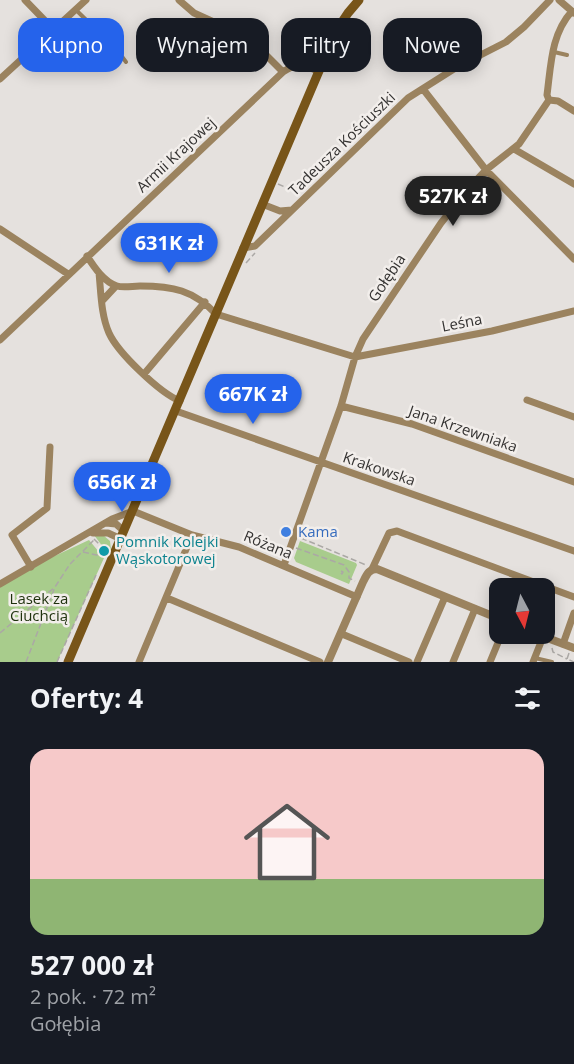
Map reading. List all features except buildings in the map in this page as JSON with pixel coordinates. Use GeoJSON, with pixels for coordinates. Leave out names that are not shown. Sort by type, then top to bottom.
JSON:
{"type":"FeatureCollection","features":[{"type":"Feature","properties":{"kind":"main road"},"geometry":{"type":"LineString","coordinates":[[345,18],[359,0]]}},
{"type":"Feature","properties":{"kind":"main road"},"geometry":{"type":"LineString","coordinates":[[68,662],[319,72]]}},
{"type":"Feature","properties":{"kind":"street"},"geometry":{"type":"LineString","coordinates":[[25,0],[42,18]]}},
{"type":"Feature","properties":{"kind":"street"},"geometry":{"type":"LineString","coordinates":[[66,18],[86,0]]}},
{"type":"Feature","properties":{"kind":"street"},"geometry":{"type":"LineString","coordinates":[[179,0],[194,14],[249,38],[281,70]]}},
{"type":"Feature","properties":{"kind":"street","name":"Tadeusza Kościuszki"},"geometry":{"type":"LineString","coordinates":[[243,248],[255,246],[408,98],[457,67],[506,42],[550,0]]}},
{"type":"Feature","properties":{"kind":"street"},"geometry":{"type":"LineString","coordinates":[[559,0],[573,12],[566,18],[555,38],[547,95],[549,100],[558,101],[574,111]]}},
{"type":"Feature","properties":{"kind":"street"},"geometry":{"type":"LineString","coordinates":[[0,79],[18,62]]}},
{"type":"Feature","properties":{"kind":"street","name":"Armii Krajowej"},"geometry":{"type":"LineString","coordinates":[[0,340],[283,72]]}},
{"type":"Feature","properties":{"kind":"street"},"geometry":{"type":"LineString","coordinates":[[423,89],[486,170],[574,259]]}},
{"type":"Feature","properties":{"kind":"street","name":"Gołębia"},"geometry":{"type":"LineString","coordinates":[[341,406],[355,357],[363,339],[435,232],[468,189],[486,170],[514,149],[549,100]]}},
{"type":"Feature","properties":{"kind":"street"},"geometry":{"type":"LineString","coordinates":[[514,149],[574,184]]}},
{"type":"Feature","properties":{"kind":"street"},"geometry":{"type":"LineString","coordinates":[[262,204],[280,211],[292,210]]}},
{"type":"Feature","properties":{"kind":"street"},"geometry":{"type":"LineString","coordinates":[[0,229],[68,274]]}},
{"type":"Feature","properties":{"kind":"street"},"geometry":{"type":"LineString","coordinates":[[87,256],[99,273],[116,286],[167,286],[194,295],[205,302],[216,314],[355,357]]}},
{"type":"Feature","properties":{"kind":"street"},"geometry":{"type":"LineString","coordinates":[[99,273],[103,313],[109,334],[120,350],[144,374],[169,397],[180,401]]}},
{"type":"Feature","properties":{"kind":"street"},"geometry":{"type":"LineString","coordinates":[[102,301],[116,286]]}},
{"type":"Feature","properties":{"kind":"street"},"geometry":{"type":"LineString","coordinates":[[144,374],[205,302]]}},
{"type":"Feature","properties":{"kind":"street","name":"Leśna"},"geometry":{"type":"LineString","coordinates":[[355,357],[492,331],[574,311]]}},
{"type":"Feature","properties":{"kind":"street"},"geometry":{"type":"LineString","coordinates":[[527,400],[574,417]]}},
{"type":"Feature","properties":{"kind":"street"},"geometry":{"type":"LineString","coordinates":[[284,565],[341,406]]}},
{"type":"Feature","properties":{"kind":"street","name":"Jana Krzewniaka"},"geometry":{"type":"LineString","coordinates":[[341,406],[412,424],[574,482]]}},
{"type":"Feature","properties":{"kind":"street","name":"Krakowska"},"geometry":{"type":"LineString","coordinates":[[176,411],[574,551]]}},
{"type":"Feature","properties":{"kind":"street"},"geometry":{"type":"LineString","coordinates":[[31,567],[12,535],[48,508],[50,447]]}},
{"type":"Feature","properties":{"kind":"street"},"geometry":{"type":"LineString","coordinates":[[0,584],[106,523],[133,511]]}},
{"type":"Feature","properties":{"kind":"street","name":"Różana"},"geometry":{"type":"LineString","coordinates":[[133,511],[192,535],[239,547],[357,597]]}},
{"type":"Feature","properties":{"kind":"street"},"geometry":{"type":"LineString","coordinates":[[106,523],[116,524],[122,535]]}},
{"type":"Feature","properties":{"kind":"street"},"geometry":{"type":"LineString","coordinates":[[328,662],[369,567],[388,533],[397,531],[514,578]]}},
{"type":"Feature","properties":{"kind":"street"},"geometry":{"type":"LineString","coordinates":[[90,533],[122,535]]}},
{"type":"Feature","properties":{"kind":"street"},"geometry":{"type":"LineString","coordinates":[[141,661],[192,535]]}},
{"type":"Feature","properties":{"kind":"street"},"geometry":{"type":"LineString","coordinates":[[369,567],[489,615]]}},
{"type":"Feature","properties":{"kind":"street"},"geometry":{"type":"LineString","coordinates":[[555,593],[574,597]]}},
{"type":"Feature","properties":{"kind":"street"},"geometry":{"type":"LineString","coordinates":[[417,662],[445,597]]}},
{"type":"Feature","properties":{"kind":"street"},"geometry":{"type":"LineString","coordinates":[[167,598],[320,662]]}},
{"type":"Feature","properties":{"kind":"street"},"geometry":{"type":"LineString","coordinates":[[453,662],[475,609]]}},
{"type":"Feature","properties":{"kind":"street"},"geometry":{"type":"LineString","coordinates":[[563,644],[574,614]]}},
{"type":"Feature","properties":{"kind":"street"},"geometry":{"type":"LineString","coordinates":[[342,634],[409,662]]}},
{"type":"Feature","properties":{"kind":"street"},"geometry":{"type":"LineString","coordinates":[[555,641],[572,650]]}},
{"type":"Feature","properties":{"kind":"street"},"geometry":{"type":"LineString","coordinates":[[490,662],[497,644]]}},
{"type":"Feature","properties":{"kind":"street"},"geometry":{"type":"LineString","coordinates":[[534,660],[540,644]]}},
{"type":"Feature","properties":{"kind":"lane"},"geometry":{"type":"LineString","coordinates":[[76,10],[117,50],[126,62]]}},
{"type":"Feature","properties":{"kind":"lane"},"geometry":{"type":"LineString","coordinates":[[553,52],[567,55]]}},
{"type":"Feature","properties":{"kind":"lane"},"geometry":{"type":"LineString","coordinates":[[534,660],[552,662]]}},
{"type":"Feature","properties":{"kind":"path"},"geometry":{"type":"LineString","coordinates":[[299,538],[369,567]]}},
{"type":"Feature","properties":{"kind":"path"},"geometry":{"type":"LineString","coordinates":[[26,662],[55,587],[70,564],[94,539],[102,547],[107,548],[104,558],[82,552]]}},
{"type":"Feature","properties":{"kind":"path"},"geometry":{"type":"LineString","coordinates":[[255,546],[261,549],[262,546],[288,555]]}},
{"type":"Feature","properties":{"kind":"path"},"geometry":{"type":"LineString","coordinates":[[101,556],[102,547]]}},
{"type":"Feature","properties":{"kind":"path"},"geometry":{"type":"LineString","coordinates":[[295,548],[348,568]]}},
{"type":"Feature","properties":{"kind":"path"},"geometry":{"type":"LineString","coordinates":[[342,565],[342,571],[348,568]]}},
{"type":"Feature","properties":{"kind":"path"},"geometry":{"type":"LineString","coordinates":[[57,662],[99,568]]}},
{"type":"Feature","properties":{"kind":"path"},"geometry":{"type":"LineString","coordinates":[[348,568],[349,578],[363,582]]}},
{"type":"Feature","properties":{"kind":"path"},"geometry":{"type":"LineString","coordinates":[[0,633],[55,587]]}},
{"type":"Feature","properties":{"kind":"path"},"geometry":{"type":"LineString","coordinates":[[553,647],[553,652],[574,662]]}},
{"type":"Feature","properties":{"kind":"path"},"geometry":{"type":"LineString","coordinates":[[567,659],[572,650]]}},
{"type":"Feature","properties":{"kind":"green space"},"geometry":{"type":"Polygon","coordinates":[[[94,535],[103,535],[110,541],[111,550],[108,556],[107,547],[103,547],[94,535]]]}},
{"type":"Feature","properties":{"kind":"green space","name":"Lasek za Ciuchcią"},"geometry":{"type":"Polygon","coordinates":[[[89,540],[104,558],[57,662],[0,662],[0,584],[89,540]]]}},
{"type":"Feature","properties":{"kind":"green space"},"geometry":{"type":"Polygon","coordinates":[[[300,541],[356,563],[349,584],[296,562],[294,558],[300,541]]]}},
{"type":"Feature","properties":{"kind":"place","name":"Kama"},"geometry":{"type":"Point","coordinates":[286,532]}},
{"type":"Feature","properties":{"kind":"place","name":"Pomnik Kolejki Wąskotorowej"},"geometry":{"type":"Point","coordinates":[104,551]}}]}
